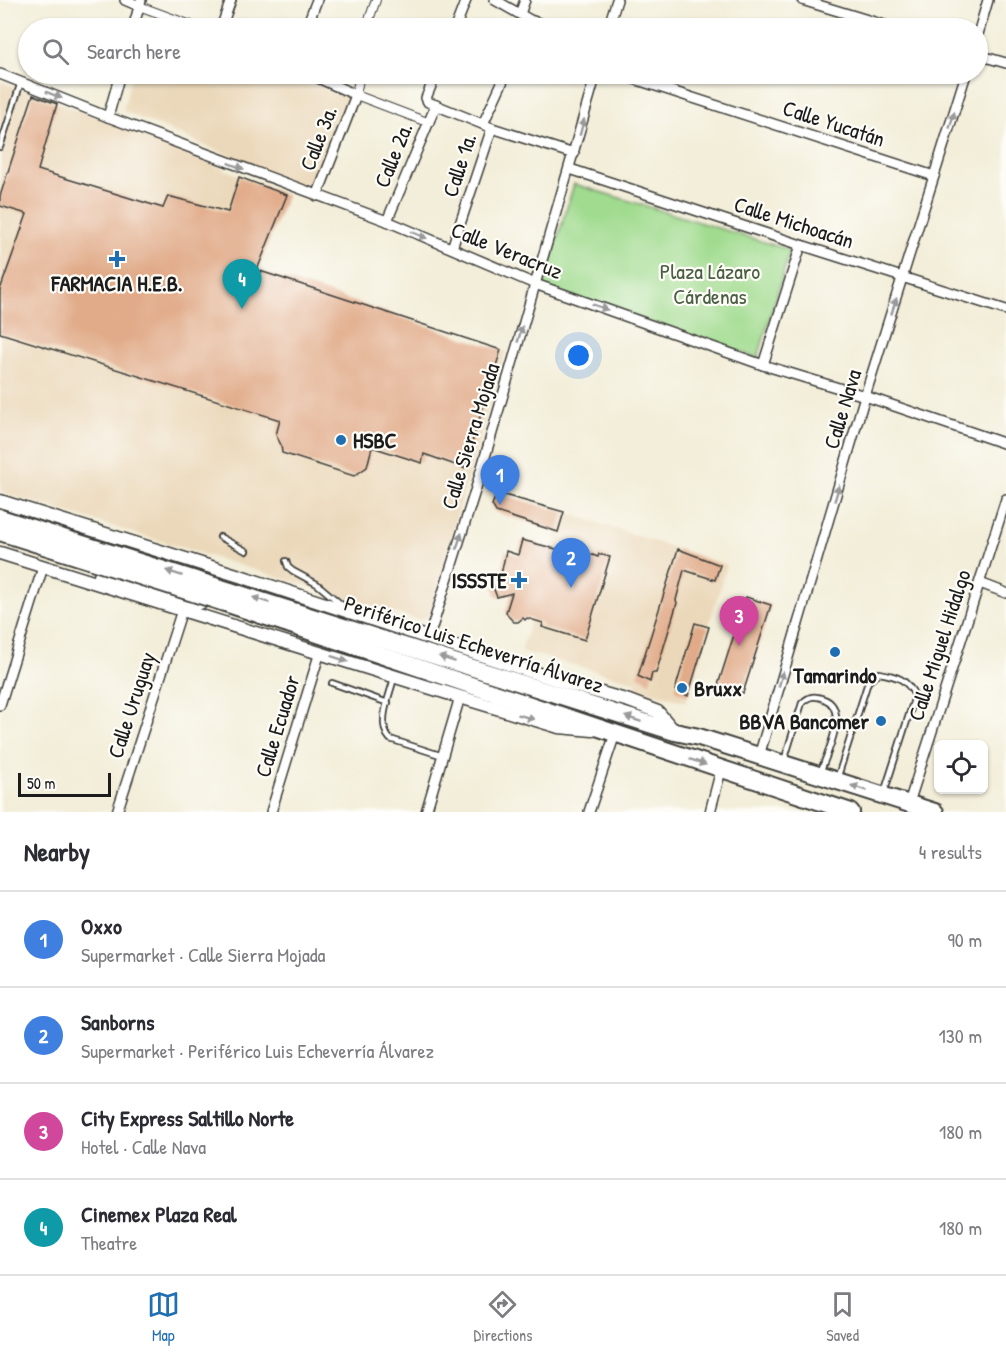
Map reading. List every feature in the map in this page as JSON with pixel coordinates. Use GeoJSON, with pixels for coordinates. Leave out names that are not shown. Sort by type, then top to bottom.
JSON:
{"type":"FeatureCollection","features":[{"type":"Feature","properties":{"kind":"highway","name":"Periférico Luis Echeverría Álvarez"},"geometry":{"type":"LineString","coordinates":[[0,518],[935,812]]}},
{"type":"Feature","properties":{"kind":"highway","name":"Periférico Luis Echeverría Álvarez"},"geometry":{"type":"LineString","coordinates":[[0,532],[230,589],[609,732],[851,812]]}},
{"type":"Feature","properties":{"kind":"street"},"geometry":{"type":"LineString","coordinates":[[125,0],[140,3],[175,18]]}},
{"type":"Feature","properties":{"kind":"street"},"geometry":{"type":"LineString","coordinates":[[225,18],[231,0]]}},
{"type":"Feature","properties":{"kind":"street"},"geometry":{"type":"LineString","coordinates":[[310,18],[317,0]]}},
{"type":"Feature","properties":{"kind":"street"},"geometry":{"type":"LineString","coordinates":[[370,18],[376,0]]}},
{"type":"Feature","properties":{"kind":"street"},"geometry":{"type":"LineString","coordinates":[[459,18],[466,0]]}},
{"type":"Feature","properties":{"kind":"street"},"geometry":{"type":"LineString","coordinates":[[495,0],[523,18]]}},
{"type":"Feature","properties":{"kind":"street"},"geometry":{"type":"LineString","coordinates":[[520,14],[525,0]]}},
{"type":"Feature","properties":{"kind":"street"},"geometry":{"type":"LineString","coordinates":[[611,18],[617,0]]}},
{"type":"Feature","properties":{"kind":"street"},"geometry":{"type":"LineString","coordinates":[[802,0],[861,18]]}},
{"type":"Feature","properties":{"kind":"street"},"geometry":{"type":"LineString","coordinates":[[982,18],[987,0]]}},
{"type":"Feature","properties":{"kind":"street"},"geometry":{"type":"LineString","coordinates":[[136,18],[140,3]]}},
{"type":"Feature","properties":{"kind":"street"},"geometry":{"type":"LineString","coordinates":[[988,57],[1006,63]]}},
{"type":"Feature","properties":{"kind":"street","name":"Calle Veracruz"},"geometry":{"type":"LineString","coordinates":[[0,74],[18,81]]}},
{"type":"Feature","properties":{"kind":"street","name":"Calle Veracruz"},"geometry":{"type":"LineString","coordinates":[[26,84],[387,221],[535,284],[764,365],[865,396],[1006,444]]}},
{"type":"Feature","properties":{"kind":"street"},"geometry":{"type":"LineString","coordinates":[[108,117],[117,84]]}},
{"type":"Feature","properties":{"kind":"street"},"geometry":{"type":"LineString","coordinates":[[331,84],[427,122]]}},
{"type":"Feature","properties":{"kind":"street"},"geometry":{"type":"LineString","coordinates":[[356,95],[358,84]]}},
{"type":"Feature","properties":{"kind":"street"},"geometry":{"type":"LineString","coordinates":[[432,84],[426,99],[436,105],[488,126],[574,154]]}},
{"type":"Feature","properties":{"kind":"street","name":"Calle 1a."},"geometry":{"type":"LineString","coordinates":[[452,248],[503,84]]}},
{"type":"Feature","properties":{"kind":"street","name":"Calle Sierra Mojada"},"geometry":{"type":"LineString","coordinates":[[429,637],[476,488],[593,84]]}},
{"type":"Feature","properties":{"kind":"street","name":"Calle Yucatán"},"geometry":{"type":"LineString","coordinates":[[651,84],[934,176]]}},
{"type":"Feature","properties":{"kind":"street","name":"Calle Nava"},"geometry":{"type":"LineString","coordinates":[[759,756],[865,396],[963,84]]}},
{"type":"Feature","properties":{"kind":"street","name":"Calle 3a."},"geometry":{"type":"LineString","coordinates":[[317,196],[356,95]]}},
{"type":"Feature","properties":{"kind":"street","name":"Calle 2a."},"geometry":{"type":"LineString","coordinates":[[387,221],[436,105]]}},
{"type":"Feature","properties":{"kind":"street","name":"Calle Michoacán"},"geometry":{"type":"LineString","coordinates":[[570,169],[1006,310]]}},
{"type":"Feature","properties":{"kind":"street"},"geometry":{"type":"LineString","coordinates":[[764,365],[801,245]]}},
{"type":"Feature","properties":{"kind":"street","name":"Calle Miguel Hidalgo"},"geometry":{"type":"LineString","coordinates":[[909,803],[1006,499]]}},
{"type":"Feature","properties":{"kind":"street"},"geometry":{"type":"LineString","coordinates":[[0,501],[166,553],[230,589],[348,611],[658,712],[675,732]]}},
{"type":"Feature","properties":{"kind":"street"},"geometry":{"type":"LineString","coordinates":[[0,705],[49,545],[56,535],[137,555],[155,556],[166,553]]}},
{"type":"Feature","properties":{"kind":"street"},"geometry":{"type":"LineString","coordinates":[[0,553],[460,698],[559,727],[609,732],[589,812]]}},
{"type":"Feature","properties":{"kind":"street"},"geometry":{"type":"LineString","coordinates":[[44,567],[64,565],[190,603],[200,603],[216,595],[227,585],[230,589]]}},
{"type":"Feature","properties":{"kind":"street"},"geometry":{"type":"LineString","coordinates":[[980,583],[1006,593]]}},
{"type":"Feature","properties":{"kind":"street","name":"Calle Uruguay"},"geometry":{"type":"LineString","coordinates":[[117,812],[182,610]]}},
{"type":"Feature","properties":{"kind":"street","name":"Calle Ecuador"},"geometry":{"type":"LineString","coordinates":[[271,812],[320,652]]}},
{"type":"Feature","properties":{"kind":"street"},"geometry":{"type":"LineString","coordinates":[[0,665],[11,668]]}},
{"type":"Feature","properties":{"kind":"street"},"geometry":{"type":"LineString","coordinates":[[426,812],[460,698]]}},
{"type":"Feature","properties":{"kind":"street"},"geometry":{"type":"LineString","coordinates":[[710,812],[721,770]]}},
{"type":"Feature","properties":{"kind":"lane"},"geometry":{"type":"LineString","coordinates":[[0,147],[20,84]]}},
{"type":"Feature","properties":{"kind":"lane"},"geometry":{"type":"LineString","coordinates":[[220,537],[246,551]]}},
{"type":"Feature","properties":{"kind":"lane"},"geometry":{"type":"LineString","coordinates":[[286,561],[292,571],[306,576],[326,590],[348,611]]}},
{"type":"Feature","properties":{"kind":"lane"},"geometry":{"type":"LineString","coordinates":[[836,781],[868,682],[879,673],[898,676],[910,685],[915,696],[883,795]]}},
{"type":"Feature","properties":{"kind":"lane"},"geometry":{"type":"LineString","coordinates":[[394,676],[384,730],[390,740],[443,756]]}},
{"type":"Feature","properties":{"kind":"lane"},"geometry":{"type":"LineString","coordinates":[[332,683],[388,703]]}},
{"type":"Feature","properties":{"kind":"lane"},"geometry":{"type":"LineString","coordinates":[[784,764],[802,703],[814,696],[821,698],[831,702],[836,708],[837,718],[819,775]]}},
{"type":"Feature","properties":{"kind":"shaded area"},"geometry":{"type":"Polygon","coordinates":[[[0,81],[96,117],[287,195],[258,270],[506,352],[427,617],[418,620],[0,492],[0,81]]]}},
{"type":"Feature","properties":{"kind":"shaded area"},"geometry":{"type":"Polygon","coordinates":[[[130,84],[312,84],[348,98],[312,190],[123,111],[130,84]]]}},
{"type":"Feature","properties":{"kind":"shaded area"},"geometry":{"type":"Polygon","coordinates":[[[564,512],[727,565],[686,702],[635,687],[636,682],[521,651],[564,512]]]}},
{"type":"Feature","properties":{"kind":"green space","name":"Plaza Lázaro Cárdenas"},"geometry":{"type":"Polygon","coordinates":[[[574,184],[790,250],[758,358],[543,287],[574,184]]]}},
{"type":"Feature","properties":{"kind":"building"},"geometry":{"type":"Polygon","coordinates":[[[33,95],[57,104],[38,170],[163,208],[168,196],[228,212],[239,177],[287,195],[257,270],[501,350],[464,468],[424,454],[422,463],[372,447],[367,467],[354,476],[282,453],[276,435],[280,420],[0,333],[0,290],[27,214],[0,206],[0,196],[33,95]]]}},
{"type":"Feature","properties":{"kind":"building"},"geometry":{"type":"Polygon","coordinates":[[[497,493],[564,512],[558,532],[496,512],[492,505],[497,493]]]}},
{"type":"Feature","properties":{"kind":"building"},"geometry":{"type":"Polygon","coordinates":[[[522,540],[583,556],[584,552],[598,557],[599,554],[610,557],[585,640],[542,627],[543,623],[527,618],[514,622],[509,617],[506,612],[512,593],[497,597],[493,587],[499,584],[506,551],[518,555],[522,540]]]}},
{"type":"Feature","properties":{"kind":"building"},"geometry":{"type":"Polygon","coordinates":[[[678,549],[720,565],[715,580],[684,570],[677,603],[656,673],[652,673],[650,682],[638,676],[678,549]]]}},
{"type":"Feature","properties":{"kind":"building"},"geometry":{"type":"Polygon","coordinates":[[[746,597],[771,605],[743,693],[718,685],[746,597]]]}},
{"type":"Feature","properties":{"kind":"building"},"geometry":{"type":"Polygon","coordinates":[[[695,623],[709,627],[688,696],[675,690],[695,623]]]}},
{"type":"Feature","properties":{"kind":"place","name":"FARMACIA H.E.B."},"geometry":{"type":"Point","coordinates":[117,259]}},
{"type":"Feature","properties":{"kind":"place","name":"Cinemex Plaza Real"},"geometry":{"type":"Point","coordinates":[242,309]}},
{"type":"Feature","properties":{"kind":"place","name":"HSBC"},"geometry":{"type":"Point","coordinates":[341,440]}},
{"type":"Feature","properties":{"kind":"place","name":"Oxxo"},"geometry":{"type":"Point","coordinates":[500,505]}},
{"type":"Feature","properties":{"kind":"place","name":"ISSSTE"},"geometry":{"type":"Point","coordinates":[519,580]}},
{"type":"Feature","properties":{"kind":"place","name":"Sanborns"},"geometry":{"type":"Point","coordinates":[571,588]}},
{"type":"Feature","properties":{"kind":"place","name":"City Express Saltillo Norte"},"geometry":{"type":"Point","coordinates":[739,646]}},
{"type":"Feature","properties":{"kind":"place","name":"Tamarindo"},"geometry":{"type":"Point","coordinates":[835,652]}},
{"type":"Feature","properties":{"kind":"place","name":"Bruxx"},"geometry":{"type":"Point","coordinates":[682,688]}},
{"type":"Feature","properties":{"kind":"place","name":"BBVA Bancomer"},"geometry":{"type":"Point","coordinates":[881,721]}}]}
